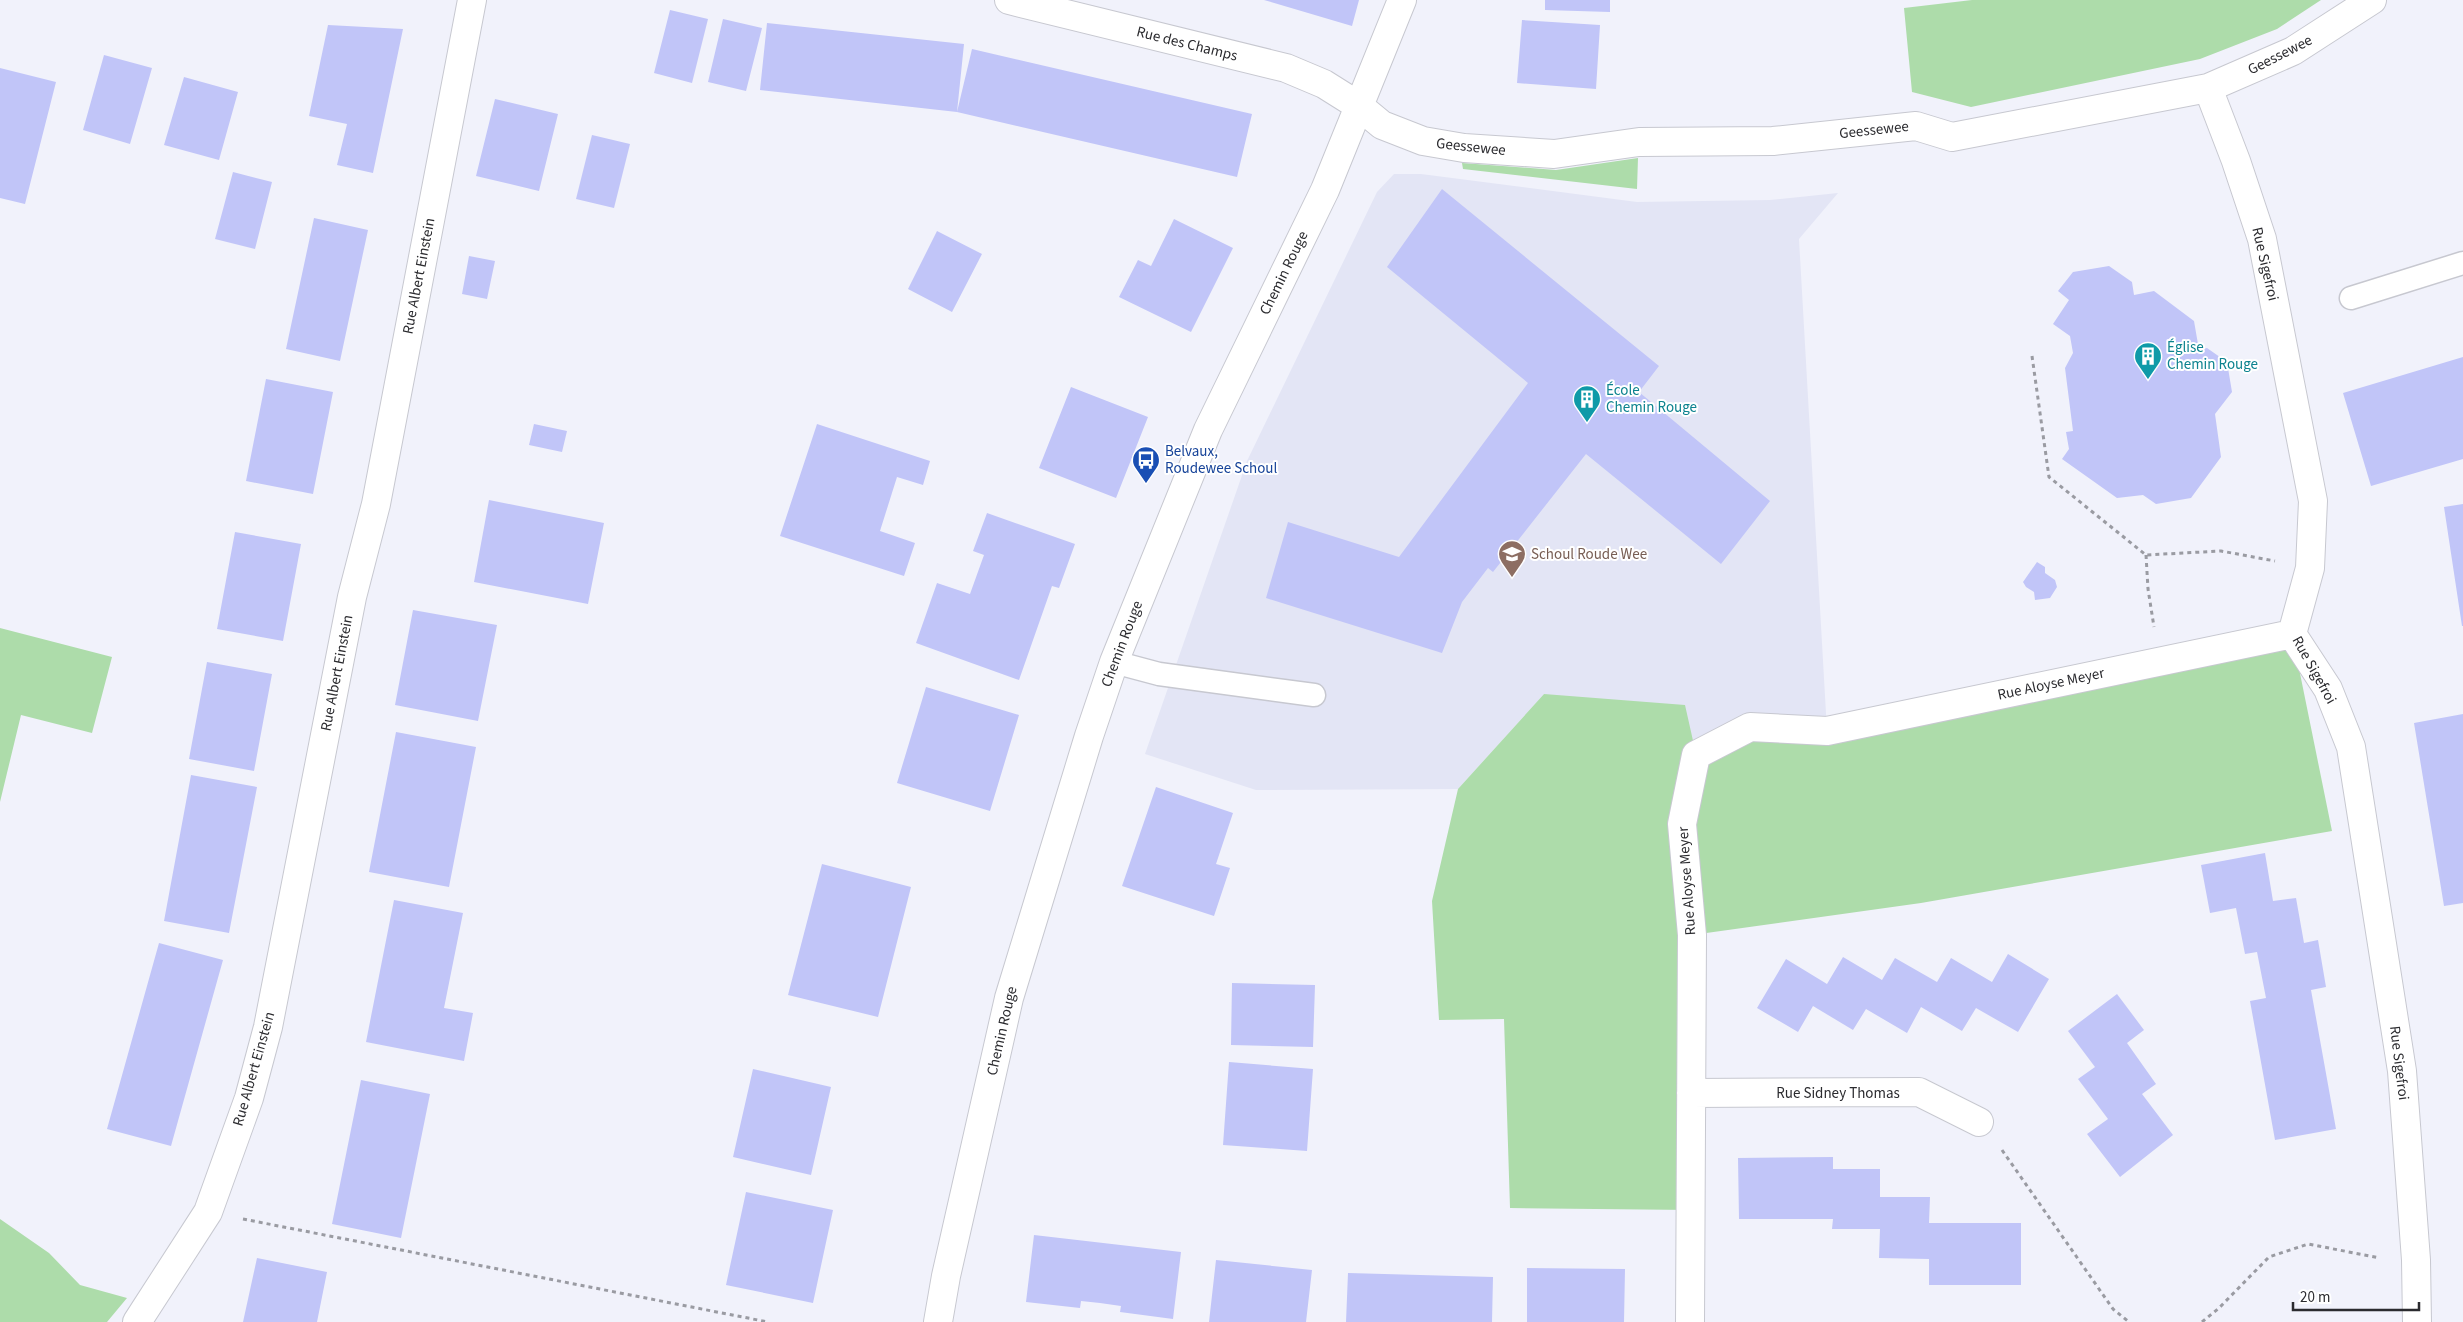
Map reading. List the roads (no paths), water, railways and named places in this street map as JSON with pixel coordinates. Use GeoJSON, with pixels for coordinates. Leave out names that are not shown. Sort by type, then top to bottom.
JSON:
{"type":"FeatureCollection","features":[{"type":"Feature","properties":{"kind":"street","name":"Rue Albert Einstein"},"geometry":{"type":"LineString","coordinates":[[137,1322],[208,1212],[249,1098],[268,1028],[352,597],[376,504],[472,0]]}},
{"type":"Feature","properties":{"kind":"street","name":"Rue des Champs"},"geometry":{"type":"LineString","coordinates":[[1009,0],[1286,68],[1324,84],[1359,106]]}},
{"type":"Feature","properties":{"kind":"street","name":"Chemin Rouge"},"geometry":{"type":"LineString","coordinates":[[938,1322],[946,1276],[1009,998],[1089,736],[1114,662],[1208,430],[1325,190],[1402,0]]}},
{"type":"Feature","properties":{"kind":"street","name":"Geessewee"},"geometry":{"type":"LineString","coordinates":[[1359,106],[1382,125],[1424,141],[1464,148],[1554,154],[1639,142],[1773,142],[1916,126],[1952,138],[2208,88],[2293,51],[2372,0]]}},
{"type":"Feature","properties":{"kind":"street","name":"Rue Sigefroi"},"geometry":{"type":"LineString","coordinates":[[2208,88],[2236,161],[2262,239],[2313,501],[2310,568],[2292,634],[2328,689],[2351,747],[2402,1071],[2416,1260],[2417,1322]]}},
{"type":"Feature","properties":{"kind":"street","name":"Rue Aloyse Meyer"},"geometry":{"type":"LineString","coordinates":[[1690,1322],[1692,934],[1682,824],[1696,755],[1750,727],[1827,731],[2292,634]]}},
{"type":"Feature","properties":{"kind":"street","name":"Rue Sidney Thomas"},"geometry":{"type":"LineString","coordinates":[[1691,1093],[1919,1092],[1980,1122]]}},
{"type":"Feature","properties":{"kind":"lane"},"geometry":{"type":"LineString","coordinates":[[2351,298],[2463,263]]}},
{"type":"Feature","properties":{"kind":"lane"},"geometry":{"type":"LineString","coordinates":[[1114,662],[1160,674],[1314,695]]}},
{"type":"Feature","properties":{"kind":"place","name":"Église Chemin Rouge"},"geometry":{"type":"Point","coordinates":[2148,380]}},
{"type":"Feature","properties":{"kind":"place","name":"École Chemin Rouge"},"geometry":{"type":"Point","coordinates":[1587,423]}},
{"type":"Feature","properties":{"kind":"place","name":"Belvaux, Roudewee Schoul"},"geometry":{"type":"Point","coordinates":[1146,484]}},
{"type":"Feature","properties":{"kind":"place","name":"Schoul Roude Wee"},"geometry":{"type":"Point","coordinates":[1512,578]}}]}
